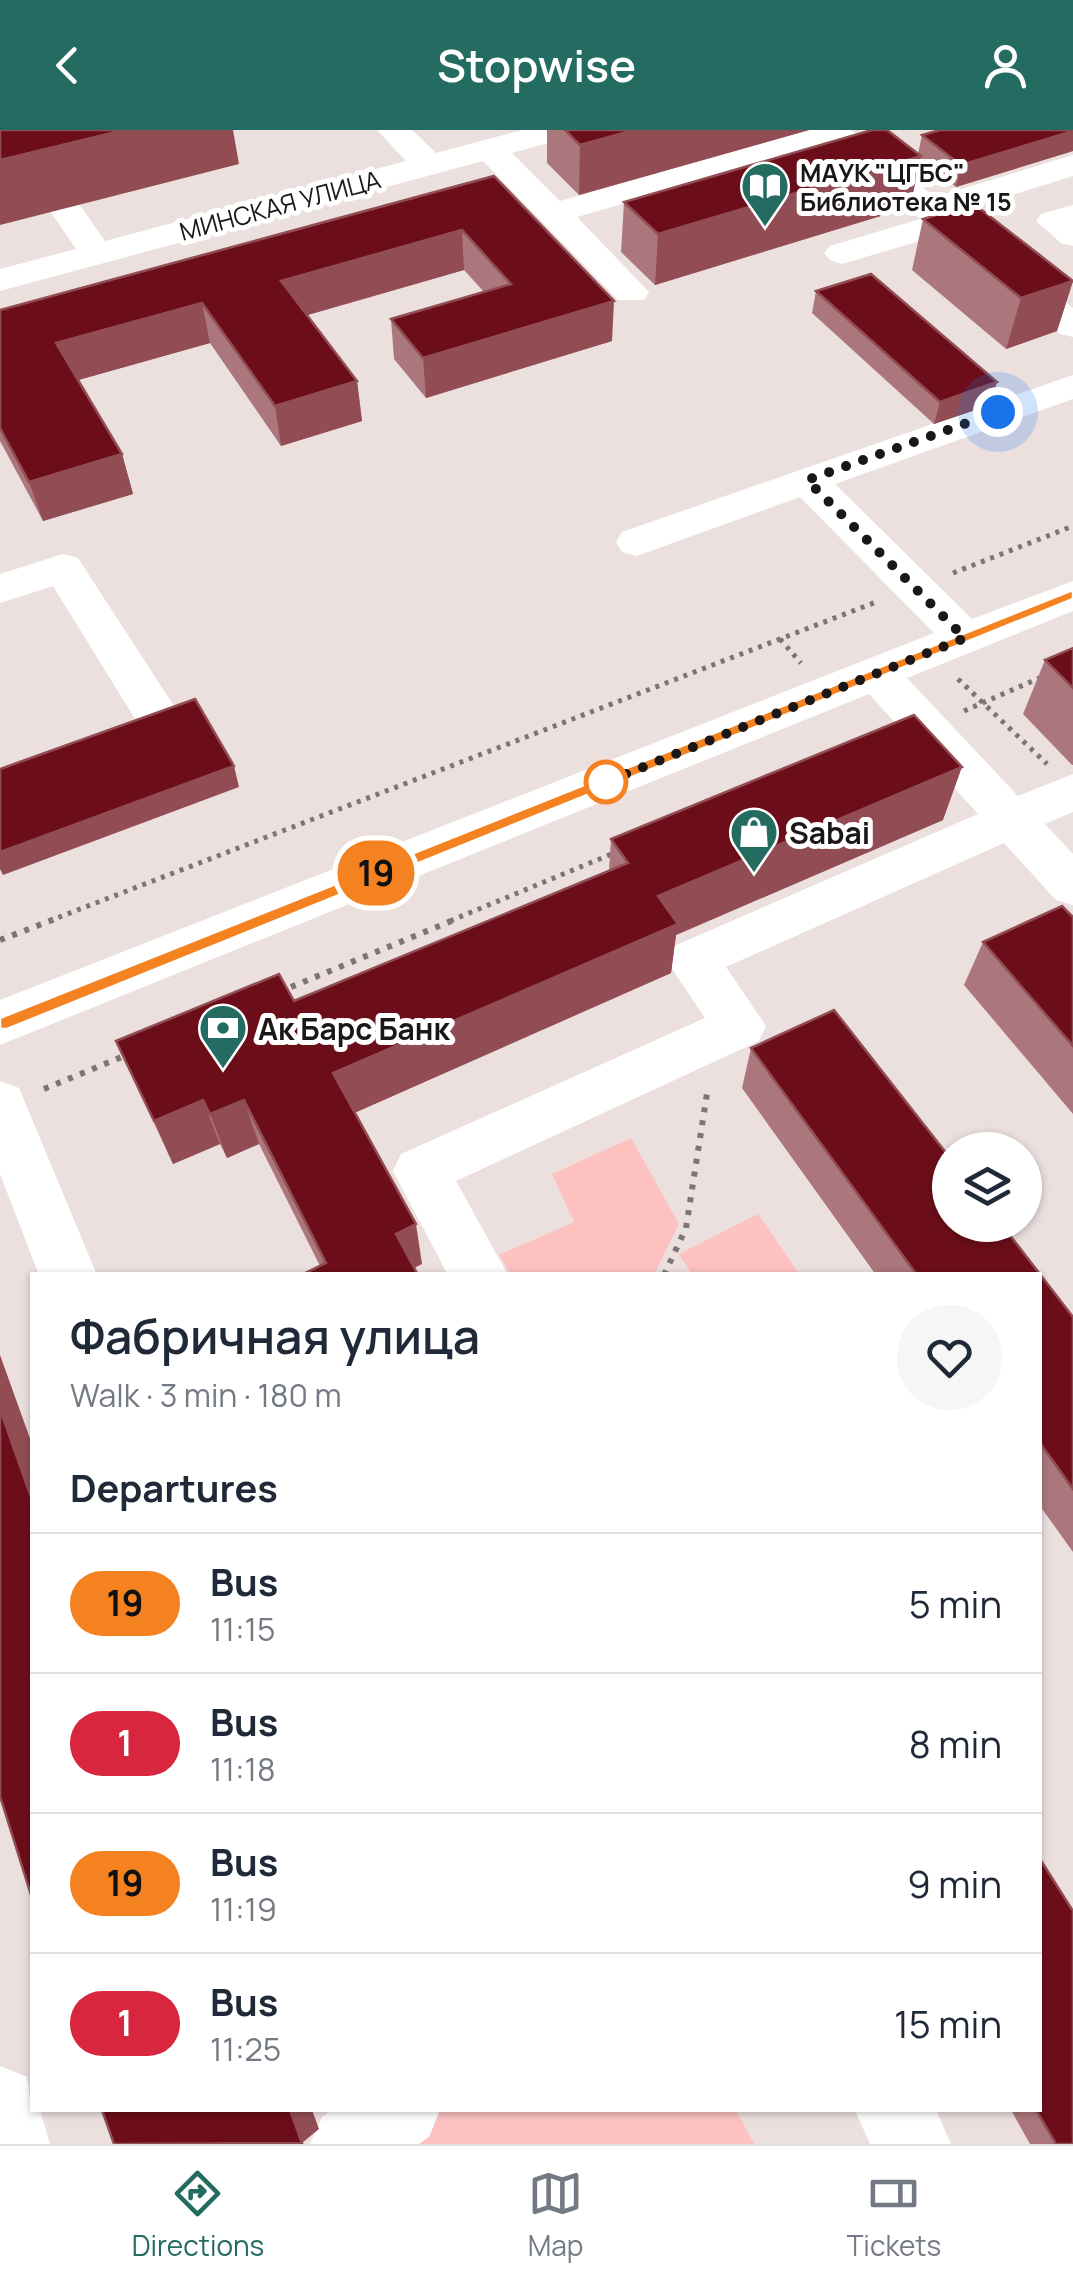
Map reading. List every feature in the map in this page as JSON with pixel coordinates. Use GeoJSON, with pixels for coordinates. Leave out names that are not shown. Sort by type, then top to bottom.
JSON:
{"type":"FeatureCollection","features":[{"type":"Feature","properties":{"kind":"street"},"geometry":{"type":"LineString","coordinates":[[394,130],[430,165]]}},
{"type":"Feature","properties":{"kind":"street","name":"МИНСКАЯ УЛИЦА"},"geometry":{"type":"LineString","coordinates":[[0,280],[560,130]]}},
{"type":"Feature","properties":{"kind":"street"},"geometry":{"type":"LineString","coordinates":[[554,213],[833,132],[1073,326]]}},
{"type":"Feature","properties":{"kind":"street"},"geometry":{"type":"LineString","coordinates":[[490,149],[631,292]]}},
{"type":"Feature","properties":{"kind":"street"},"geometry":{"type":"LineString","coordinates":[[842,254],[1073,166]]}},
{"type":"Feature","properties":{"kind":"street"},"geometry":{"type":"LineString","coordinates":[[64,208],[97,254]]}},
{"type":"Feature","properties":{"kind":"street"},"geometry":{"type":"LineString","coordinates":[[1073,214],[1054,221],[1073,236]]}},
{"type":"Feature","properties":{"kind":"street"},"geometry":{"type":"LineString","coordinates":[[638,542],[807,480],[1008,393],[1073,386]]}},
{"type":"Feature","properties":{"kind":"street"},"geometry":{"type":"LineString","coordinates":[[807,480],[914,588],[947,646]]}},
{"type":"Feature","properties":{"kind":"street"},"geometry":{"type":"LineString","coordinates":[[0,589],[62,568],[156,715]]}},
{"type":"Feature","properties":{"kind":"street"},"geometry":{"type":"LineString","coordinates":[[0,1023],[1073,595]]}},
{"type":"Feature","properties":{"kind":"street"},"geometry":{"type":"LineString","coordinates":[[876,674],[1073,886]]}},
{"type":"Feature","properties":{"kind":"street"},"geometry":{"type":"LineString","coordinates":[[477,1272],[421,1171],[740,1026],[692,960],[1012,820],[1067,784]]}},
{"type":"Feature","properties":{"kind":"street"},"geometry":{"type":"LineString","coordinates":[[0,1106],[67,1272]]}},
{"type":"Feature","properties":{"kind":"street"},"geometry":{"type":"LineString","coordinates":[[0,2104],[11,2144]]}},
{"type":"Feature","properties":{"kind":"street"},"geometry":{"type":"LineString","coordinates":[[349,2144],[399,2112]]}},
{"type":"Feature","properties":{"kind":"street"},"geometry":{"type":"LineString","coordinates":[[894,2112],[912,2144]]}},
{"type":"Feature","properties":{"kind":"path"},"geometry":{"type":"LineString","coordinates":[[0,940],[1073,526]]}},
{"type":"Feature","properties":{"kind":"path"},"geometry":{"type":"LineString","coordinates":[[868,605],[947,646],[984,702],[1067,784]]}},
{"type":"Feature","properties":{"kind":"path"},"geometry":{"type":"LineString","coordinates":[[926,728],[1055,672]]}},
{"type":"Feature","properties":{"kind":"path"},"geometry":{"type":"LineString","coordinates":[[274,994],[620,851]]}},
{"type":"Feature","properties":{"kind":"path"},"geometry":{"type":"LineString","coordinates":[[665,1272],[686,1228],[716,1036]]}},
{"type":"Feature","properties":{"kind":"path"},"geometry":{"type":"LineString","coordinates":[[0,1106],[146,1046]]}},
{"type":"Feature","properties":{"kind":"shaded area"},"geometry":{"type":"Polygon","coordinates":[[[631,1138],[679,1224],[655,1272],[509,1272],[499,1255],[574,1222],[552,1174],[631,1138]]]}},
{"type":"Feature","properties":{"kind":"shaded area"},"geometry":{"type":"Polygon","coordinates":[[[758,1214],[798,1272],[690,1272],[679,1254],[758,1214]]]}},
{"type":"Feature","properties":{"kind":"shaded area"},"geometry":{"type":"Polygon","coordinates":[[[415,2112],[737,2112],[754,2144],[391,2144],[415,2112]]]}},
{"type":"Feature","properties":{"kind":"building"},"geometry":{"type":"Polygon","coordinates":[[[0,130],[124,130],[0,160],[0,130]]]}},
{"type":"Feature","properties":{"kind":"building"},"geometry":{"type":"Polygon","coordinates":[[[565,130],[634,130],[580,145],[565,130]]]}},
{"type":"Feature","properties":{"kind":"building"},"geometry":{"type":"Polygon","coordinates":[[[872,130],[887,130],[921,156],[658,234],[624,202],[872,130]]]}},
{"type":"Feature","properties":{"kind":"building"},"geometry":{"type":"Polygon","coordinates":[[[940,130],[1073,131],[961,165],[922,135],[940,130]]]}},
{"type":"Feature","properties":{"kind":"building"},"geometry":{"type":"Polygon","coordinates":[[[494,176],[614,301],[423,358],[391,319],[511,284],[462,230],[281,281],[357,381],[275,406],[202,303],[56,343],[122,454],[29,482],[0,428],[0,310],[494,176]]]}},
{"type":"Feature","properties":{"kind":"building"},"geometry":{"type":"Polygon","coordinates":[[[974,204],[1073,281],[1021,298],[923,219],[974,204]]]}},
{"type":"Feature","properties":{"kind":"building"},"geometry":{"type":"Polygon","coordinates":[[[871,274],[997,382],[940,402],[816,291],[871,274]]]}},
{"type":"Feature","properties":{"kind":"building"},"geometry":{"type":"Polygon","coordinates":[[[1073,648],[1073,688],[1045,660],[1073,648]]]}},
{"type":"Feature","properties":{"kind":"building"},"geometry":{"type":"Polygon","coordinates":[[[195,699],[234,766],[0,852],[0,769],[195,699]]]}},
{"type":"Feature","properties":{"kind":"building"},"geometry":{"type":"Polygon","coordinates":[[[914,715],[962,767],[658,896],[678,924],[333,1073],[416,1224],[396,1234],[416,1272],[307,1272],[326,1263],[244,1100],[210,1114],[203,1100],[154,1121],[116,1041],[279,974],[294,1001],[628,863],[611,839],[914,715]]]}},
{"type":"Feature","properties":{"kind":"building"},"geometry":{"type":"Polygon","coordinates":[[[1062,906],[1073,917],[1073,1046],[983,942],[1062,906]]]}},
{"type":"Feature","properties":{"kind":"building"},"geometry":{"type":"Polygon","coordinates":[[[834,1010],[932,1135],[932,1242],[1015,1242],[1038,1272],[915,1272],[751,1048],[834,1010]]]}},
{"type":"Feature","properties":{"kind":"building"},"geometry":{"type":"Polygon","coordinates":[[[1042,1277],[1073,1317],[1073,1489],[1042,1446],[1042,1277]]]}},
{"type":"Feature","properties":{"kind":"building"},"geometry":{"type":"Polygon","coordinates":[[[0,1409],[30,1494],[30,1892],[0,1796],[0,1409]]]}},
{"type":"Feature","properties":{"kind":"building"},"geometry":{"type":"Polygon","coordinates":[[[1042,1862],[1073,1911],[1073,2144],[1056,2144],[1037,2112],[1042,2112],[1042,1862]]]}},
{"type":"Feature","properties":{"kind":"building"},"geometry":{"type":"Polygon","coordinates":[[[103,2112],[291,2112],[302,2143],[114,2144],[103,2112]]]}},
{"type":"Feature","properties":{"kind":"bus line","name":"19"},"geometry":{"type":"LineString","coordinates":[[0,1023],[1073,595]]}},
{"type":"Feature","properties":{"kind":"place","name":"МАУК \"ЦГБС\" Библиотека № 15"},"geometry":{"type":"Point","coordinates":[765,228]}},
{"type":"Feature","properties":{"kind":"place","name":"Sabai"},"geometry":{"type":"Point","coordinates":[754,874]}},
{"type":"Feature","properties":{"kind":"place","name":"Ак Барс Банк"},"geometry":{"type":"Point","coordinates":[223,1070]}},
{"type":"Feature","properties":{"kind":"route"},"geometry":{"type":"LineString","coordinates":[[606,782],[591,788],[965,638],[807,480],[998,412]]}}]}
